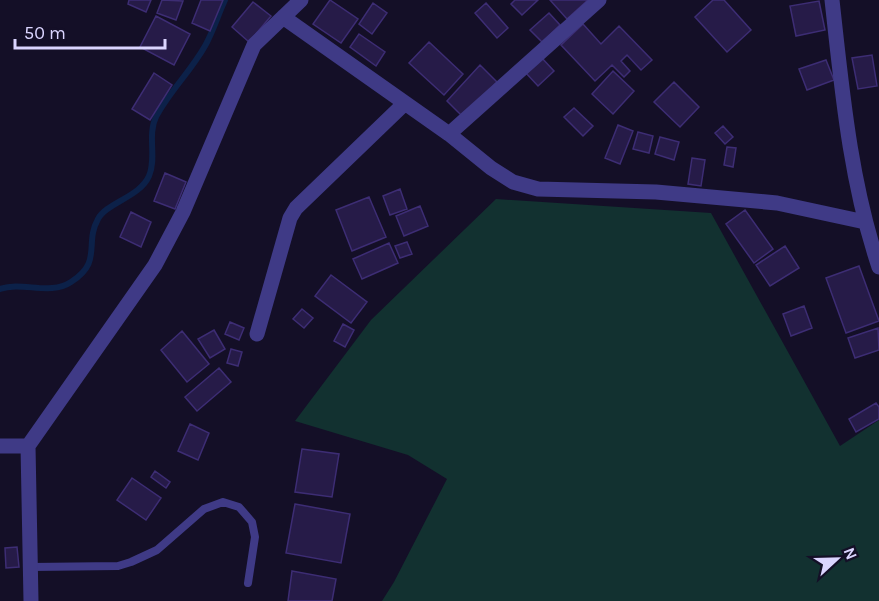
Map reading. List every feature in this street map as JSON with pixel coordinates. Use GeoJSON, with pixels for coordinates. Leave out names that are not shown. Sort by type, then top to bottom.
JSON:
{"type":"FeatureCollection","features":[{"type":"Feature","properties":{"kind":"street"},"geometry":{"type":"LineString","coordinates":[[31,601],[28,446],[155,265],[183,212],[254,45],[301,0]]}},
{"type":"Feature","properties":{"kind":"street"},"geometry":{"type":"LineString","coordinates":[[449,134],[598,0]]}},
{"type":"Feature","properties":{"kind":"street"},"geometry":{"type":"LineString","coordinates":[[832,0],[855,182],[879,267]]}},
{"type":"Feature","properties":{"kind":"street"},"geometry":{"type":"LineString","coordinates":[[283,17],[513,182],[538,189],[656,192],[777,203],[865,222]]}},
{"type":"Feature","properties":{"kind":"street"},"geometry":{"type":"LineString","coordinates":[[257,334],[290,218],[296,208],[404,104]]}},
{"type":"Feature","properties":{"kind":"street"},"geometry":{"type":"LineString","coordinates":[[0,446],[28,446]]}},
{"type":"Feature","properties":{"kind":"lane"},"geometry":{"type":"LineString","coordinates":[[31,567],[118,566],[131,562],[157,550],[204,509],[223,502],[239,507],[252,522],[255,537],[248,582]]}},
{"type":"Feature","properties":{"kind":"green space"},"geometry":{"type":"Polygon","coordinates":[[[496,199],[711,213],[840,446],[879,420],[879,601],[382,601],[447,479],[408,455],[295,421],[371,320],[496,199]]]}},
{"type":"Feature","properties":{"kind":"building"},"geometry":{"type":"Polygon","coordinates":[[[129,0],[151,0],[146,12],[128,4],[129,0]]]}},
{"type":"Feature","properties":{"kind":"building"},"geometry":{"type":"Polygon","coordinates":[[[162,0],[183,1],[176,20],[157,13],[162,0]]]}},
{"type":"Feature","properties":{"kind":"building"},"geometry":{"type":"Polygon","coordinates":[[[201,0],[223,0],[210,31],[192,23],[201,0]]]}},
{"type":"Feature","properties":{"kind":"building"},"geometry":{"type":"Polygon","coordinates":[[[330,0],[358,19],[341,43],[313,24],[330,0]]]}},
{"type":"Feature","properties":{"kind":"building"},"geometry":{"type":"Polygon","coordinates":[[[515,0],[538,0],[522,15],[511,4],[515,0]]]}},
{"type":"Feature","properties":{"kind":"building"},"geometry":{"type":"Polygon","coordinates":[[[550,0],[588,0],[567,19],[550,0]]]}},
{"type":"Feature","properties":{"kind":"building"},"geometry":{"type":"Polygon","coordinates":[[[713,0],[724,0],[751,30],[727,52],[695,17],[713,0]]]}},
{"type":"Feature","properties":{"kind":"building"},"geometry":{"type":"Polygon","coordinates":[[[819,1],[825,30],[796,36],[790,6],[819,1]]]}},
{"type":"Feature","properties":{"kind":"building"},"geometry":{"type":"Polygon","coordinates":[[[253,2],[271,16],[249,42],[232,27],[253,2]]]}},
{"type":"Feature","properties":{"kind":"building"},"geometry":{"type":"Polygon","coordinates":[[[373,3],[387,13],[372,34],[359,24],[373,3]]]}},
{"type":"Feature","properties":{"kind":"building"},"geometry":{"type":"Polygon","coordinates":[[[486,3],[508,28],[497,38],[475,13],[486,3]]]}},
{"type":"Feature","properties":{"kind":"building"},"geometry":{"type":"Polygon","coordinates":[[[549,13],[560,25],[542,42],[530,30],[549,13]]]}},
{"type":"Feature","properties":{"kind":"building"},"geometry":{"type":"Polygon","coordinates":[[[156,16],[190,34],[174,65],[140,47],[156,16]]]}},
{"type":"Feature","properties":{"kind":"building"},"geometry":{"type":"Polygon","coordinates":[[[583,24],[601,44],[619,26],[652,60],[641,70],[627,55],[621,61],[630,71],[624,77],[612,65],[595,81],[561,45],[583,24]]]}},
{"type":"Feature","properties":{"kind":"building"},"geometry":{"type":"Polygon","coordinates":[[[359,34],[385,52],[376,66],[350,47],[359,34]]]}},
{"type":"Feature","properties":{"kind":"building"},"geometry":{"type":"Polygon","coordinates":[[[429,42],[463,74],[444,95],[409,63],[429,42]]]}},
{"type":"Feature","properties":{"kind":"building"},"geometry":{"type":"Polygon","coordinates":[[[872,55],[877,86],[858,89],[852,58],[872,55]]]}},
{"type":"Feature","properties":{"kind":"building"},"geometry":{"type":"Polygon","coordinates":[[[540,56],[554,71],[538,86],[525,72],[540,56]]]}},
{"type":"Feature","properties":{"kind":"building"},"geometry":{"type":"Polygon","coordinates":[[[826,60],[834,80],[807,90],[799,69],[826,60]]]}},
{"type":"Feature","properties":{"kind":"building"},"geometry":{"type":"Polygon","coordinates":[[[480,65],[497,82],[464,118],[447,101],[480,65]]]}},
{"type":"Feature","properties":{"kind":"building"},"geometry":{"type":"Polygon","coordinates":[[[613,71],[634,91],[613,114],[592,94],[613,71]]]}},
{"type":"Feature","properties":{"kind":"building"},"geometry":{"type":"Polygon","coordinates":[[[154,73],[172,85],[150,120],[132,109],[154,73]]]}},
{"type":"Feature","properties":{"kind":"building"},"geometry":{"type":"Polygon","coordinates":[[[674,82],[699,107],[680,127],[654,102],[674,82]]]}},
{"type":"Feature","properties":{"kind":"building"},"geometry":{"type":"Polygon","coordinates":[[[574,108],[593,126],[583,136],[564,117],[574,108]]]}},
{"type":"Feature","properties":{"kind":"building"},"geometry":{"type":"Polygon","coordinates":[[[618,125],[633,131],[620,164],[605,158],[618,125]]]}},
{"type":"Feature","properties":{"kind":"building"},"geometry":{"type":"Polygon","coordinates":[[[723,126],[733,137],[725,144],[715,133],[723,126]]]}},
{"type":"Feature","properties":{"kind":"building"},"geometry":{"type":"Polygon","coordinates":[[[638,132],[653,136],[649,153],[633,149],[638,132]]]}},
{"type":"Feature","properties":{"kind":"building"},"geometry":{"type":"Polygon","coordinates":[[[660,137],[679,142],[674,160],[655,154],[660,137]]]}},
{"type":"Feature","properties":{"kind":"building"},"geometry":{"type":"Polygon","coordinates":[[[727,147],[736,148],[733,167],[724,165],[727,147]]]}},
{"type":"Feature","properties":{"kind":"building"},"geometry":{"type":"Polygon","coordinates":[[[692,158],[705,160],[701,186],[688,184],[692,158]]]}},
{"type":"Feature","properties":{"kind":"building"},"geometry":{"type":"Polygon","coordinates":[[[165,173],[186,182],[175,209],[154,201],[165,173]]]}},
{"type":"Feature","properties":{"kind":"building"},"geometry":{"type":"Polygon","coordinates":[[[400,189],[407,209],[390,215],[383,196],[400,189]]]}},
{"type":"Feature","properties":{"kind":"building"},"geometry":{"type":"Polygon","coordinates":[[[369,197],[386,237],[352,251],[336,210],[369,197]]]}},
{"type":"Feature","properties":{"kind":"building"},"geometry":{"type":"Polygon","coordinates":[[[420,206],[428,226],[404,236],[396,216],[420,206]]]}},
{"type":"Feature","properties":{"kind":"building"},"geometry":{"type":"Polygon","coordinates":[[[745,210],[773,249],[754,263],[726,224],[745,210]]]}},
{"type":"Feature","properties":{"kind":"building"},"geometry":{"type":"Polygon","coordinates":[[[131,212],[151,222],[141,247],[120,237],[131,212]]]}},
{"type":"Feature","properties":{"kind":"building"},"geometry":{"type":"Polygon","coordinates":[[[407,242],[412,254],[400,258],[395,246],[407,242]]]}},
{"type":"Feature","properties":{"kind":"building"},"geometry":{"type":"Polygon","coordinates":[[[389,243],[398,263],[362,279],[353,259],[389,243]]]}},
{"type":"Feature","properties":{"kind":"building"},"geometry":{"type":"Polygon","coordinates":[[[785,246],[799,268],[770,286],[756,265],[785,246]]]}},
{"type":"Feature","properties":{"kind":"building"},"geometry":{"type":"Polygon","coordinates":[[[859,266],[879,321],[846,333],[826,278],[859,266]]]}},
{"type":"Feature","properties":{"kind":"building"},"geometry":{"type":"Polygon","coordinates":[[[331,275],[367,302],[351,323],[315,296],[331,275]]]}},
{"type":"Feature","properties":{"kind":"building"},"geometry":{"type":"Polygon","coordinates":[[[804,306],[812,328],[791,336],[783,314],[804,306]]]}},
{"type":"Feature","properties":{"kind":"building"},"geometry":{"type":"Polygon","coordinates":[[[302,309],[313,318],[304,328],[293,319],[302,309]]]}},
{"type":"Feature","properties":{"kind":"building"},"geometry":{"type":"Polygon","coordinates":[[[230,322],[244,328],[239,340],[225,334],[230,322]]]}},
{"type":"Feature","properties":{"kind":"building"},"geometry":{"type":"Polygon","coordinates":[[[343,324],[354,330],[345,347],[334,341],[343,324]]]}},
{"type":"Feature","properties":{"kind":"building"},"geometry":{"type":"Polygon","coordinates":[[[878,328],[879,350],[855,358],[848,338],[878,328]]]}},
{"type":"Feature","properties":{"kind":"building"},"geometry":{"type":"Polygon","coordinates":[[[214,330],[225,349],[210,358],[198,339],[214,330]]]}},
{"type":"Feature","properties":{"kind":"building"},"geometry":{"type":"Polygon","coordinates":[[[182,331],[209,364],[187,382],[161,350],[182,331]]]}},
{"type":"Feature","properties":{"kind":"building"},"geometry":{"type":"Polygon","coordinates":[[[231,349],[242,352],[238,366],[227,363],[231,349]]]}},
{"type":"Feature","properties":{"kind":"building"},"geometry":{"type":"Polygon","coordinates":[[[219,368],[231,382],[197,411],[185,397],[219,368]]]}},
{"type":"Feature","properties":{"kind":"building"},"geometry":{"type":"Polygon","coordinates":[[[876,403],[879,407],[879,419],[856,432],[849,419],[876,403]]]}},
{"type":"Feature","properties":{"kind":"building"},"geometry":{"type":"Polygon","coordinates":[[[190,424],[209,433],[198,460],[178,451],[190,424]]]}},
{"type":"Feature","properties":{"kind":"building"},"geometry":{"type":"Polygon","coordinates":[[[302,449],[339,454],[332,497],[295,492],[302,449]]]}},
{"type":"Feature","properties":{"kind":"building"},"geometry":{"type":"Polygon","coordinates":[[[155,471],[170,482],[166,488],[151,477],[155,471]]]}},
{"type":"Feature","properties":{"kind":"building"},"geometry":{"type":"Polygon","coordinates":[[[132,478],[161,498],[146,520],[117,500],[132,478]]]}},
{"type":"Feature","properties":{"kind":"building"},"geometry":{"type":"Polygon","coordinates":[[[295,504],[350,514],[341,563],[286,553],[295,504]]]}},
{"type":"Feature","properties":{"kind":"building"},"geometry":{"type":"Polygon","coordinates":[[[17,547],[19,567],[6,568],[5,548],[17,547]]]}},
{"type":"Feature","properties":{"kind":"building"},"geometry":{"type":"Polygon","coordinates":[[[292,571],[336,579],[332,601],[288,601],[292,571]]]}},
{"type":"Feature","properties":{"kind":"waterway"},"geometry":{"type":"LineString","coordinates":[[0,289],[17,286],[54,288],[63,286],[81,275],[90,260],[94,228],[102,213],[131,195],[145,183],[149,176],[152,162],[152,131],[156,117],[205,46],[225,0]]}}]}
